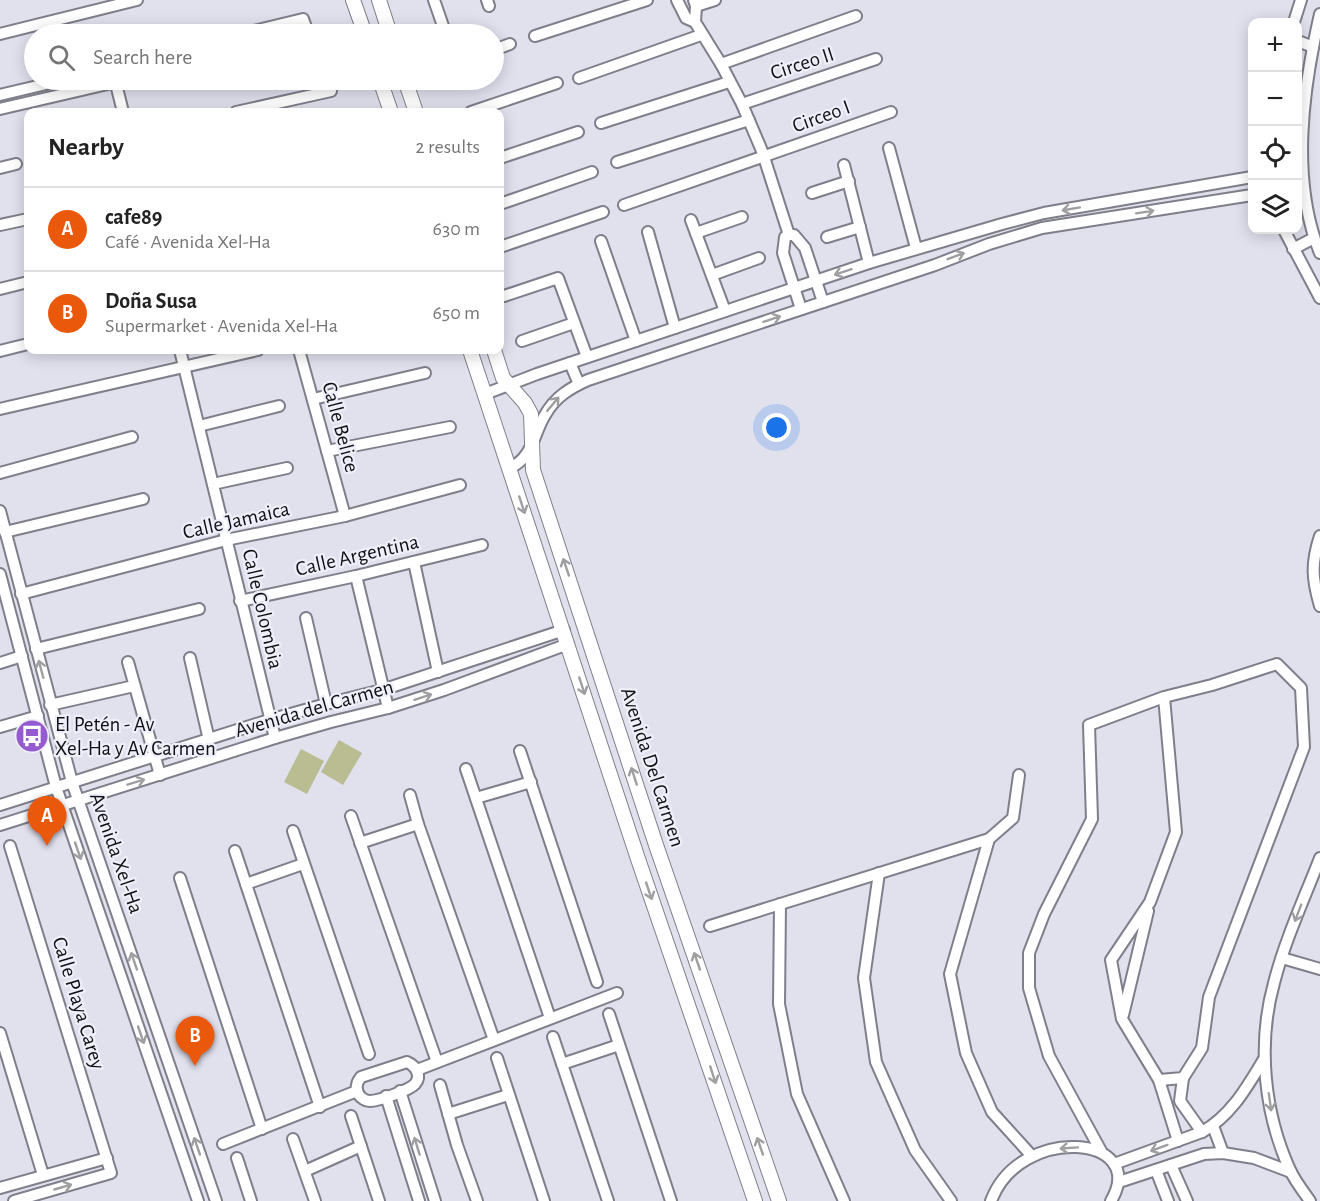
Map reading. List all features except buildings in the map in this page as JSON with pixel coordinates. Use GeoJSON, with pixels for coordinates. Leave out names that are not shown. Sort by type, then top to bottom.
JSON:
{"type":"FeatureCollection","features":[{"type":"Feature","properties":{"kind":"main road"},"geometry":{"type":"LineString","coordinates":[[362,24],[355,5],[379,2],[387,24]]}},
{"type":"Feature","properties":{"kind":"main road"},"geometry":{"type":"LineString","coordinates":[[383,90],[390,108]]}},
{"type":"Feature","properties":{"kind":"main road"},"geometry":{"type":"LineString","coordinates":[[408,90],[415,108]]}},
{"type":"Feature","properties":{"kind":"main road","name":"Avenida Del Carmen"},"geometry":{"type":"LineString","coordinates":[[471,354],[638,859],[755,1201]]}},
{"type":"Feature","properties":{"kind":"main road","name":"Avenida Del Carmen"},"geometry":{"type":"LineString","coordinates":[[495,354],[503,378],[525,403],[531,414],[533,470],[656,845],[779,1201]]}},
{"type":"Feature","properties":{"kind":"main road"},"geometry":{"type":"LineString","coordinates":[[638,859],[649,856],[656,845]]}},
{"type":"Feature","properties":{"kind":"main road"},"geometry":{"type":"LineString","coordinates":[[702,1044],[723,1037]]}},
{"type":"Feature","properties":{"kind":"street"},"geometry":{"type":"LineString","coordinates":[[38,24],[137,0]]}},
{"type":"Feature","properties":{"kind":"street"},"geometry":{"type":"LineString","coordinates":[[434,0],[442,24]]}},
{"type":"Feature","properties":{"kind":"street"},"geometry":{"type":"LineString","coordinates":[[535,36],[647,0]]}},
{"type":"Feature","properties":{"kind":"street"},"geometry":{"type":"LineString","coordinates":[[677,0],[686,18],[695,22]]}},
{"type":"Feature","properties":{"kind":"street"},"geometry":{"type":"LineString","coordinates":[[715,0],[695,3],[695,22],[701,35],[722,64],[742,104],[764,157],[789,235]]}},
{"type":"Feature","properties":{"kind":"street"},"geometry":{"type":"LineString","coordinates":[[1295,18],[1301,0]]}},
{"type":"Feature","properties":{"kind":"street"},"geometry":{"type":"LineString","coordinates":[[1320,14],[1306,88],[1303,169],[1314,238],[1320,253]]}},
{"type":"Feature","properties":{"kind":"street"},"geometry":{"type":"LineString","coordinates":[[722,64],[856,16]]}},
{"type":"Feature","properties":{"kind":"street"},"geometry":{"type":"LineString","coordinates":[[282,24],[303,19],[305,24]]}},
{"type":"Feature","properties":{"kind":"street"},"geometry":{"type":"LineString","coordinates":[[0,34],[24,28]]}},
{"type":"Feature","properties":{"kind":"street"},"geometry":{"type":"LineString","coordinates":[[579,78],[701,35]]}},
{"type":"Feature","properties":{"kind":"street"},"geometry":{"type":"LineString","coordinates":[[1302,43],[1313,47]]}},
{"type":"Feature","properties":{"kind":"street"},"geometry":{"type":"LineString","coordinates":[[504,46],[510,44]]}},
{"type":"Feature","properties":{"kind":"street","name":"Circeo II"},"geometry":{"type":"LineString","coordinates":[[742,104],[876,59]]}},
{"type":"Feature","properties":{"kind":"street"},"geometry":{"type":"LineString","coordinates":[[601,123],[729,82]]}},
{"type":"Feature","properties":{"kind":"street"},"geometry":{"type":"LineString","coordinates":[[483,108],[557,84]]}},
{"type":"Feature","properties":{"kind":"street"},"geometry":{"type":"LineString","coordinates":[[0,95],[22,89],[25,103]]}},
{"type":"Feature","properties":{"kind":"street"},"geometry":{"type":"LineString","coordinates":[[0,109],[78,90]]}},
{"type":"Feature","properties":{"kind":"street"},"geometry":{"type":"LineString","coordinates":[[120,90],[122,108]]}},
{"type":"Feature","properties":{"kind":"street"},"geometry":{"type":"LineString","coordinates":[[254,108],[331,91]]}},
{"type":"Feature","properties":{"kind":"street","name":"Circeo I"},"geometry":{"type":"LineString","coordinates":[[624,205],[891,112]]}},
{"type":"Feature","properties":{"kind":"street"},"geometry":{"type":"LineString","coordinates":[[616,162],[749,120]]}},
{"type":"Feature","properties":{"kind":"street"},"geometry":{"type":"LineString","coordinates":[[504,157],[578,132]]}},
{"type":"Feature","properties":{"kind":"street"},"geometry":{"type":"LineString","coordinates":[[889,148],[916,248]]}},
{"type":"Feature","properties":{"kind":"street"},"geometry":{"type":"LineString","coordinates":[[0,168],[16,164]]}},
{"type":"Feature","properties":{"kind":"street"},"geometry":{"type":"LineString","coordinates":[[844,165],[869,263]]}},
{"type":"Feature","properties":{"kind":"street"},"geometry":{"type":"LineString","coordinates":[[504,203],[592,172]]}},
{"type":"Feature","properties":{"kind":"street"},"geometry":{"type":"LineString","coordinates":[[485,394],[675,327],[916,248],[1044,213],[1248,178]]}},
{"type":"Feature","properties":{"kind":"street"},"geometry":{"type":"LineString","coordinates":[[812,193],[849,181]]}},
{"type":"Feature","properties":{"kind":"street"},"geometry":{"type":"LineString","coordinates":[[510,468],[519,464],[526,457],[545,415],[554,402],[564,392],[579,384],[1042,228],[1248,196]]}},
{"type":"Feature","properties":{"kind":"street"},"geometry":{"type":"LineString","coordinates":[[504,246],[603,212]]}},
{"type":"Feature","properties":{"kind":"street"},"geometry":{"type":"LineString","coordinates":[[696,233],[742,217]]}},
{"type":"Feature","properties":{"kind":"street"},"geometry":{"type":"LineString","coordinates":[[0,225],[24,220]]}},
{"type":"Feature","properties":{"kind":"street"},"geometry":{"type":"LineString","coordinates":[[691,220],[725,311]]}},
{"type":"Feature","properties":{"kind":"street"},"geometry":{"type":"LineString","coordinates":[[827,237],[860,227]]}},
{"type":"Feature","properties":{"kind":"street"},"geometry":{"type":"LineString","coordinates":[[648,232],[675,327]]}},
{"type":"Feature","properties":{"kind":"street"},"geometry":{"type":"LineString","coordinates":[[1286,234],[1320,298]]}},
{"type":"Feature","properties":{"kind":"street"},"geometry":{"type":"LineString","coordinates":[[801,309],[783,253],[785,237],[789,235],[795,235],[805,248],[823,302]]}},
{"type":"Feature","properties":{"kind":"street"},"geometry":{"type":"LineString","coordinates":[[1293,249],[1314,238]]}},
{"type":"Feature","properties":{"kind":"street"},"geometry":{"type":"LineString","coordinates":[[601,241],[636,341]]}},
{"type":"Feature","properties":{"kind":"street"},"geometry":{"type":"LineString","coordinates":[[928,245],[935,265]]}},
{"type":"Feature","properties":{"kind":"street"},"geometry":{"type":"LineString","coordinates":[[712,275],[759,258]]}},
{"type":"Feature","properties":{"kind":"street"},"geometry":{"type":"LineString","coordinates":[[504,296],[558,278],[587,357]]}},
{"type":"Feature","properties":{"kind":"street"},"geometry":{"type":"LineString","coordinates":[[0,289],[24,283]]}},
{"type":"Feature","properties":{"kind":"street"},"geometry":{"type":"LineString","coordinates":[[745,304],[750,326]]}},
{"type":"Feature","properties":{"kind":"street"},"geometry":{"type":"LineString","coordinates":[[522,341],[574,323]]}},
{"type":"Feature","properties":{"kind":"street"},"geometry":{"type":"LineString","coordinates":[[0,351],[24,345]]}},
{"type":"Feature","properties":{"kind":"street","name":"Calle Colombia"},"geometry":{"type":"LineString","coordinates":[[181,354],[275,738]]}},
{"type":"Feature","properties":{"kind":"street"},"geometry":{"type":"LineString","coordinates":[[0,409],[232,354]]}},
{"type":"Feature","properties":{"kind":"street","name":"Calle Belice"},"geometry":{"type":"LineString","coordinates":[[300,354],[345,516]]}},
{"type":"Feature","properties":{"kind":"street"},"geometry":{"type":"LineString","coordinates":[[570,363],[579,384]]}},
{"type":"Feature","properties":{"kind":"street"},"geometry":{"type":"LineString","coordinates":[[313,399],[425,373]]}},
{"type":"Feature","properties":{"kind":"street"},"geometry":{"type":"LineString","coordinates":[[199,426],[279,406]]}},
{"type":"Feature","properties":{"kind":"street"},"geometry":{"type":"LineString","coordinates":[[327,451],[450,427]]}},
{"type":"Feature","properties":{"kind":"street"},"geometry":{"type":"LineString","coordinates":[[0,472],[132,437]]}},
{"type":"Feature","properties":{"kind":"street"},"geometry":{"type":"LineString","coordinates":[[213,483],[287,468]]}},
{"type":"Feature","properties":{"kind":"street","name":"Calle Jamaica"},"geometry":{"type":"LineString","coordinates":[[21,594],[226,540],[345,516],[460,485]]}},
{"type":"Feature","properties":{"kind":"street"},"geometry":{"type":"LineString","coordinates":[[5,532],[143,499]]}},
{"type":"Feature","properties":{"kind":"street","name":"Avenida Xel-Ha"},"geometry":{"type":"LineString","coordinates":[[0,511],[72,782],[216,1201]]}},
{"type":"Feature","properties":{"kind":"street"},"geometry":{"type":"LineString","coordinates":[[1320,536],[1313,555],[1313,584],[1320,606]]}},
{"type":"Feature","properties":{"kind":"street","name":"Calle Argentina"},"geometry":{"type":"LineString","coordinates":[[240,601],[357,576],[482,545]]}},
{"type":"Feature","properties":{"kind":"street"},"geometry":{"type":"LineString","coordinates":[[414,562],[438,672]]}},
{"type":"Feature","properties":{"kind":"street","name":"Avenida Xel-Ha"},"geometry":{"type":"LineString","coordinates":[[0,574],[3,600],[22,656],[56,787],[198,1201]]}},
{"type":"Feature","properties":{"kind":"street"},"geometry":{"type":"LineString","coordinates":[[357,576],[388,708]]}},
{"type":"Feature","properties":{"kind":"street"},"geometry":{"type":"LineString","coordinates":[[36,649],[199,609]]}},
{"type":"Feature","properties":{"kind":"street"},"geometry":{"type":"LineString","coordinates":[[306,618],[326,704]]}},
{"type":"Feature","properties":{"kind":"street","name":"Avenida del Carmen"},"geometry":{"type":"LineString","coordinates":[[0,805],[269,720],[382,690],[564,630]]}},
{"type":"Feature","properties":{"kind":"street","name":"Avenida del Carmen"},"geometry":{"type":"LineString","coordinates":[[0,825],[275,738],[388,708],[502,670],[568,644]]}},
{"type":"Feature","properties":{"kind":"street"},"geometry":{"type":"LineString","coordinates":[[496,653],[502,670]]}},
{"type":"Feature","properties":{"kind":"street"},"geometry":{"type":"LineString","coordinates":[[0,663],[22,656]]}},
{"type":"Feature","properties":{"kind":"street"},"geometry":{"type":"LineString","coordinates":[[190,658],[209,740]]}},
{"type":"Feature","properties":{"kind":"street"},"geometry":{"type":"LineString","coordinates":[[128,662],[160,775]]}},
{"type":"Feature","properties":{"kind":"street"},"geometry":{"type":"LineString","coordinates":[[1111,1201],[1119,1182],[1118,1171],[1101,1151],[1049,1056],[1029,988],[1029,953],[1044,915],[1092,819],[1089,725],[1164,698],[1277,664],[1301,688],[1304,747],[1209,997],[1202,1048],[1183,1078],[1180,1101],[1202,1132]]}},
{"type":"Feature","properties":{"kind":"street"},"geometry":{"type":"LineString","coordinates":[[50,705],[134,686]]}},
{"type":"Feature","properties":{"kind":"street"},"geometry":{"type":"LineString","coordinates":[[1122,1019],[1150,902],[1176,832],[1164,698]]}},
{"type":"Feature","properties":{"kind":"street"},"geometry":{"type":"LineString","coordinates":[[0,727],[38,716]]}},
{"type":"Feature","properties":{"kind":"street"},"geometry":{"type":"LineString","coordinates":[[520,750],[597,982]]}},
{"type":"Feature","properties":{"kind":"street"},"geometry":{"type":"LineString","coordinates":[[466,769],[550,1018]]}},
{"type":"Feature","properties":{"kind":"street"},"geometry":{"type":"LineString","coordinates":[[710,926],[989,839],[1013,818],[1019,775]]}},
{"type":"Feature","properties":{"kind":"street"},"geometry":{"type":"LineString","coordinates":[[476,798],[531,782]]}},
{"type":"Feature","properties":{"kind":"street"},"geometry":{"type":"LineString","coordinates":[[410,795],[418,824],[494,1040]]}},
{"type":"Feature","properties":{"kind":"street"},"geometry":{"type":"LineString","coordinates":[[351,816],[437,1062]]}},
{"type":"Feature","properties":{"kind":"street"},"geometry":{"type":"LineString","coordinates":[[360,843],[418,824]]}},
{"type":"Feature","properties":{"kind":"street"},"geometry":{"type":"LineString","coordinates":[[293,831],[369,1054]]}},
{"type":"Feature","properties":{"kind":"street"},"geometry":{"type":"LineString","coordinates":[[989,839],[950,974],[966,1053],[992,1112],[1031,1155]]}},
{"type":"Feature","properties":{"kind":"street","name":"Calle Playa Carey"},"geometry":{"type":"LineString","coordinates":[[10,846],[111,1173],[14,1201]]}},
{"type":"Feature","properties":{"kind":"street"},"geometry":{"type":"LineString","coordinates":[[235,851],[320,1107]]}},
{"type":"Feature","properties":{"kind":"street"},"geometry":{"type":"LineString","coordinates":[[1310,1201],[1291,1172],[1280,1145],[1270,1110],[1264,1059],[1266,1022],[1274,982],[1320,858]]}},
{"type":"Feature","properties":{"kind":"street"},"geometry":{"type":"LineString","coordinates":[[246,884],[303,864]]}},
{"type":"Feature","properties":{"kind":"street"},"geometry":{"type":"LineString","coordinates":[[879,873],[864,978],[876,1062],[915,1150],[951,1201]]}},
{"type":"Feature","properties":{"kind":"street"},"geometry":{"type":"LineString","coordinates":[[180,878],[262,1129]]}},
{"type":"Feature","properties":{"kind":"street"},"geometry":{"type":"LineString","coordinates":[[1150,902],[1111,960],[1122,1019],[1159,1080],[1179,1141]]}},
{"type":"Feature","properties":{"kind":"street"},"geometry":{"type":"LineString","coordinates":[[780,904],[779,1004],[797,1094],[844,1201]]}},
{"type":"Feature","properties":{"kind":"street"},"geometry":{"type":"LineString","coordinates":[[1282,958],[1320,969]]}},
{"type":"Feature","properties":{"kind":"street"},"geometry":{"type":"LineString","coordinates":[[417,1070],[617,993]]}},
{"type":"Feature","properties":{"kind":"street"},"geometry":{"type":"LineString","coordinates":[[609,1014],[671,1201]]}},
{"type":"Feature","properties":{"kind":"street"},"geometry":{"type":"LineString","coordinates":[[0,1034],[43,1175]]}},
{"type":"Feature","properties":{"kind":"street"},"geometry":{"type":"LineString","coordinates":[[554,1037],[608,1201]]}},
{"type":"Feature","properties":{"kind":"street"},"geometry":{"type":"LineString","coordinates":[[562,1064],[619,1046]]}},
{"type":"Feature","properties":{"kind":"street"},"geometry":{"type":"LineString","coordinates":[[497,1058],[543,1201]]}},
{"type":"Feature","properties":{"kind":"street"},"geometry":{"type":"LineString","coordinates":[[1114,1164],[1179,1141],[1213,1126],[1235,1104],[1264,1059]]}},
{"type":"Feature","properties":{"kind":"street"},"geometry":{"type":"LineString","coordinates":[[403,1062],[411,1064],[417,1070],[416,1083],[409,1088],[369,1101],[361,1097],[357,1091],[358,1080],[365,1075],[403,1062]]}},
{"type":"Feature","properties":{"kind":"street"},"geometry":{"type":"LineString","coordinates":[[1159,1080],[1183,1078]]}},
{"type":"Feature","properties":{"kind":"street"},"geometry":{"type":"LineString","coordinates":[[440,1085],[477,1201]]}},
{"type":"Feature","properties":{"kind":"street"},"geometry":{"type":"LineString","coordinates":[[223,1144],[357,1091]]}},
{"type":"Feature","properties":{"kind":"street"},"geometry":{"type":"LineString","coordinates":[[400,1091],[435,1201]]}},
{"type":"Feature","properties":{"kind":"street"},"geometry":{"type":"LineString","coordinates":[[448,1113],[508,1095]]}},
{"type":"Feature","properties":{"kind":"street"},"geometry":{"type":"LineString","coordinates":[[386,1096],[419,1201]]}},
{"type":"Feature","properties":{"kind":"street"},"geometry":{"type":"LineString","coordinates":[[1167,1105],[1180,1101]]}},
{"type":"Feature","properties":{"kind":"street"},"geometry":{"type":"LineString","coordinates":[[351,1116],[379,1201]]}},
{"type":"Feature","properties":{"kind":"street"},"geometry":{"type":"LineString","coordinates":[[1213,1126],[1223,1153]]}},
{"type":"Feature","properties":{"kind":"street"},"geometry":{"type":"LineString","coordinates":[[293,1139],[315,1201]]}},
{"type":"Feature","properties":{"kind":"street"},"geometry":{"type":"LineString","coordinates":[[305,1172],[361,1146]]}},
{"type":"Feature","properties":{"kind":"street"},"geometry":{"type":"LineString","coordinates":[[991,1201],[1003,1178],[1031,1155],[1066,1148],[1084,1147],[1101,1151]]}},
{"type":"Feature","properties":{"kind":"street"},"geometry":{"type":"LineString","coordinates":[[1119,1182],[1204,1154],[1223,1153],[1254,1158],[1291,1172]]}},
{"type":"Feature","properties":{"kind":"street"},"geometry":{"type":"LineString","coordinates":[[0,1188],[107,1158]]}},
{"type":"Feature","properties":{"kind":"street"},"geometry":{"type":"LineString","coordinates":[[237,1158],[251,1201]]}},
{"type":"Feature","properties":{"kind":"street"},"geometry":{"type":"LineString","coordinates":[[1130,1158],[1132,1170],[1138,1176]]}},
{"type":"Feature","properties":{"kind":"street"},"geometry":{"type":"LineString","coordinates":[[1171,1165],[1187,1201]]}},
{"type":"Feature","properties":{"kind":"street"},"geometry":{"type":"LineString","coordinates":[[1156,1170],[1168,1201]]}},
{"type":"Feature","properties":{"kind":"green space"},"geometry":{"type":"Polygon","coordinates":[[[339,740],[362,753],[343,785],[321,772],[339,740]]]}},
{"type":"Feature","properties":{"kind":"green space"},"geometry":{"type":"Polygon","coordinates":[[[301,749],[324,761],[307,794],[284,782],[301,749]]]}},
{"type":"Feature","properties":{"kind":"place","name":"El Petén - Av Xel-Ha y Av Carmen"},"geometry":{"type":"Point","coordinates":[32,736]}},
{"type":"Feature","properties":{"kind":"place","name":"cafe89"},"geometry":{"type":"Point","coordinates":[47,846]}},
{"type":"Feature","properties":{"kind":"place","name":"Doña Susa"},"geometry":{"type":"Point","coordinates":[195,1066]}}]}
